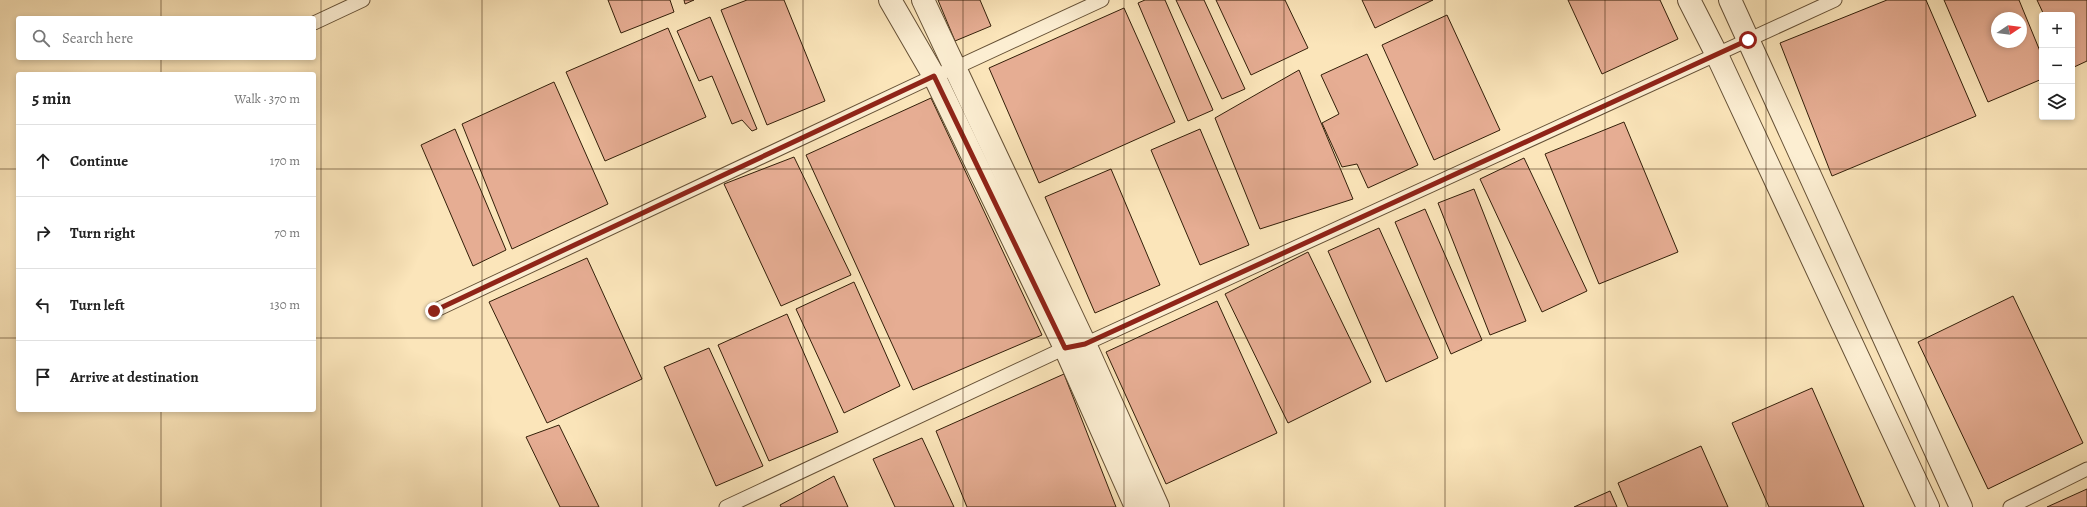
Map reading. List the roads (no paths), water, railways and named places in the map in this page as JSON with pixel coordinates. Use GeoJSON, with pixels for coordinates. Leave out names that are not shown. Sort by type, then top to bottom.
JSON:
{"type":"FeatureCollection","features":[{"type":"Feature","properties":{"kind":"street"},"geometry":{"type":"LineString","coordinates":[[890,0],[934,76],[1158,507]]}},
{"type":"Feature","properties":{"kind":"street"},"geometry":{"type":"LineString","coordinates":[[923,0],[955,68],[1075,346],[1136,507]]}},
{"type":"Feature","properties":{"kind":"street"},"geometry":{"type":"LineString","coordinates":[[1689,0],[1716,53],[1928,507]]}},
{"type":"Feature","properties":{"kind":"street"},"geometry":{"type":"LineString","coordinates":[[1730,0],[1961,507]]}},
{"type":"Feature","properties":{"kind":"lane"},"geometry":{"type":"LineString","coordinates":[[316,22],[363,0]]}},
{"type":"Feature","properties":{"kind":"lane"},"geometry":{"type":"LineString","coordinates":[[434,311],[934,76],[955,68],[1102,0]]}},
{"type":"Feature","properties":{"kind":"lane"},"geometry":{"type":"LineString","coordinates":[[726,507],[1075,346],[1835,0]]}},
{"type":"Feature","properties":{"kind":"lane"},"geometry":{"type":"LineString","coordinates":[[2010,507],[2087,469]]}}]}
